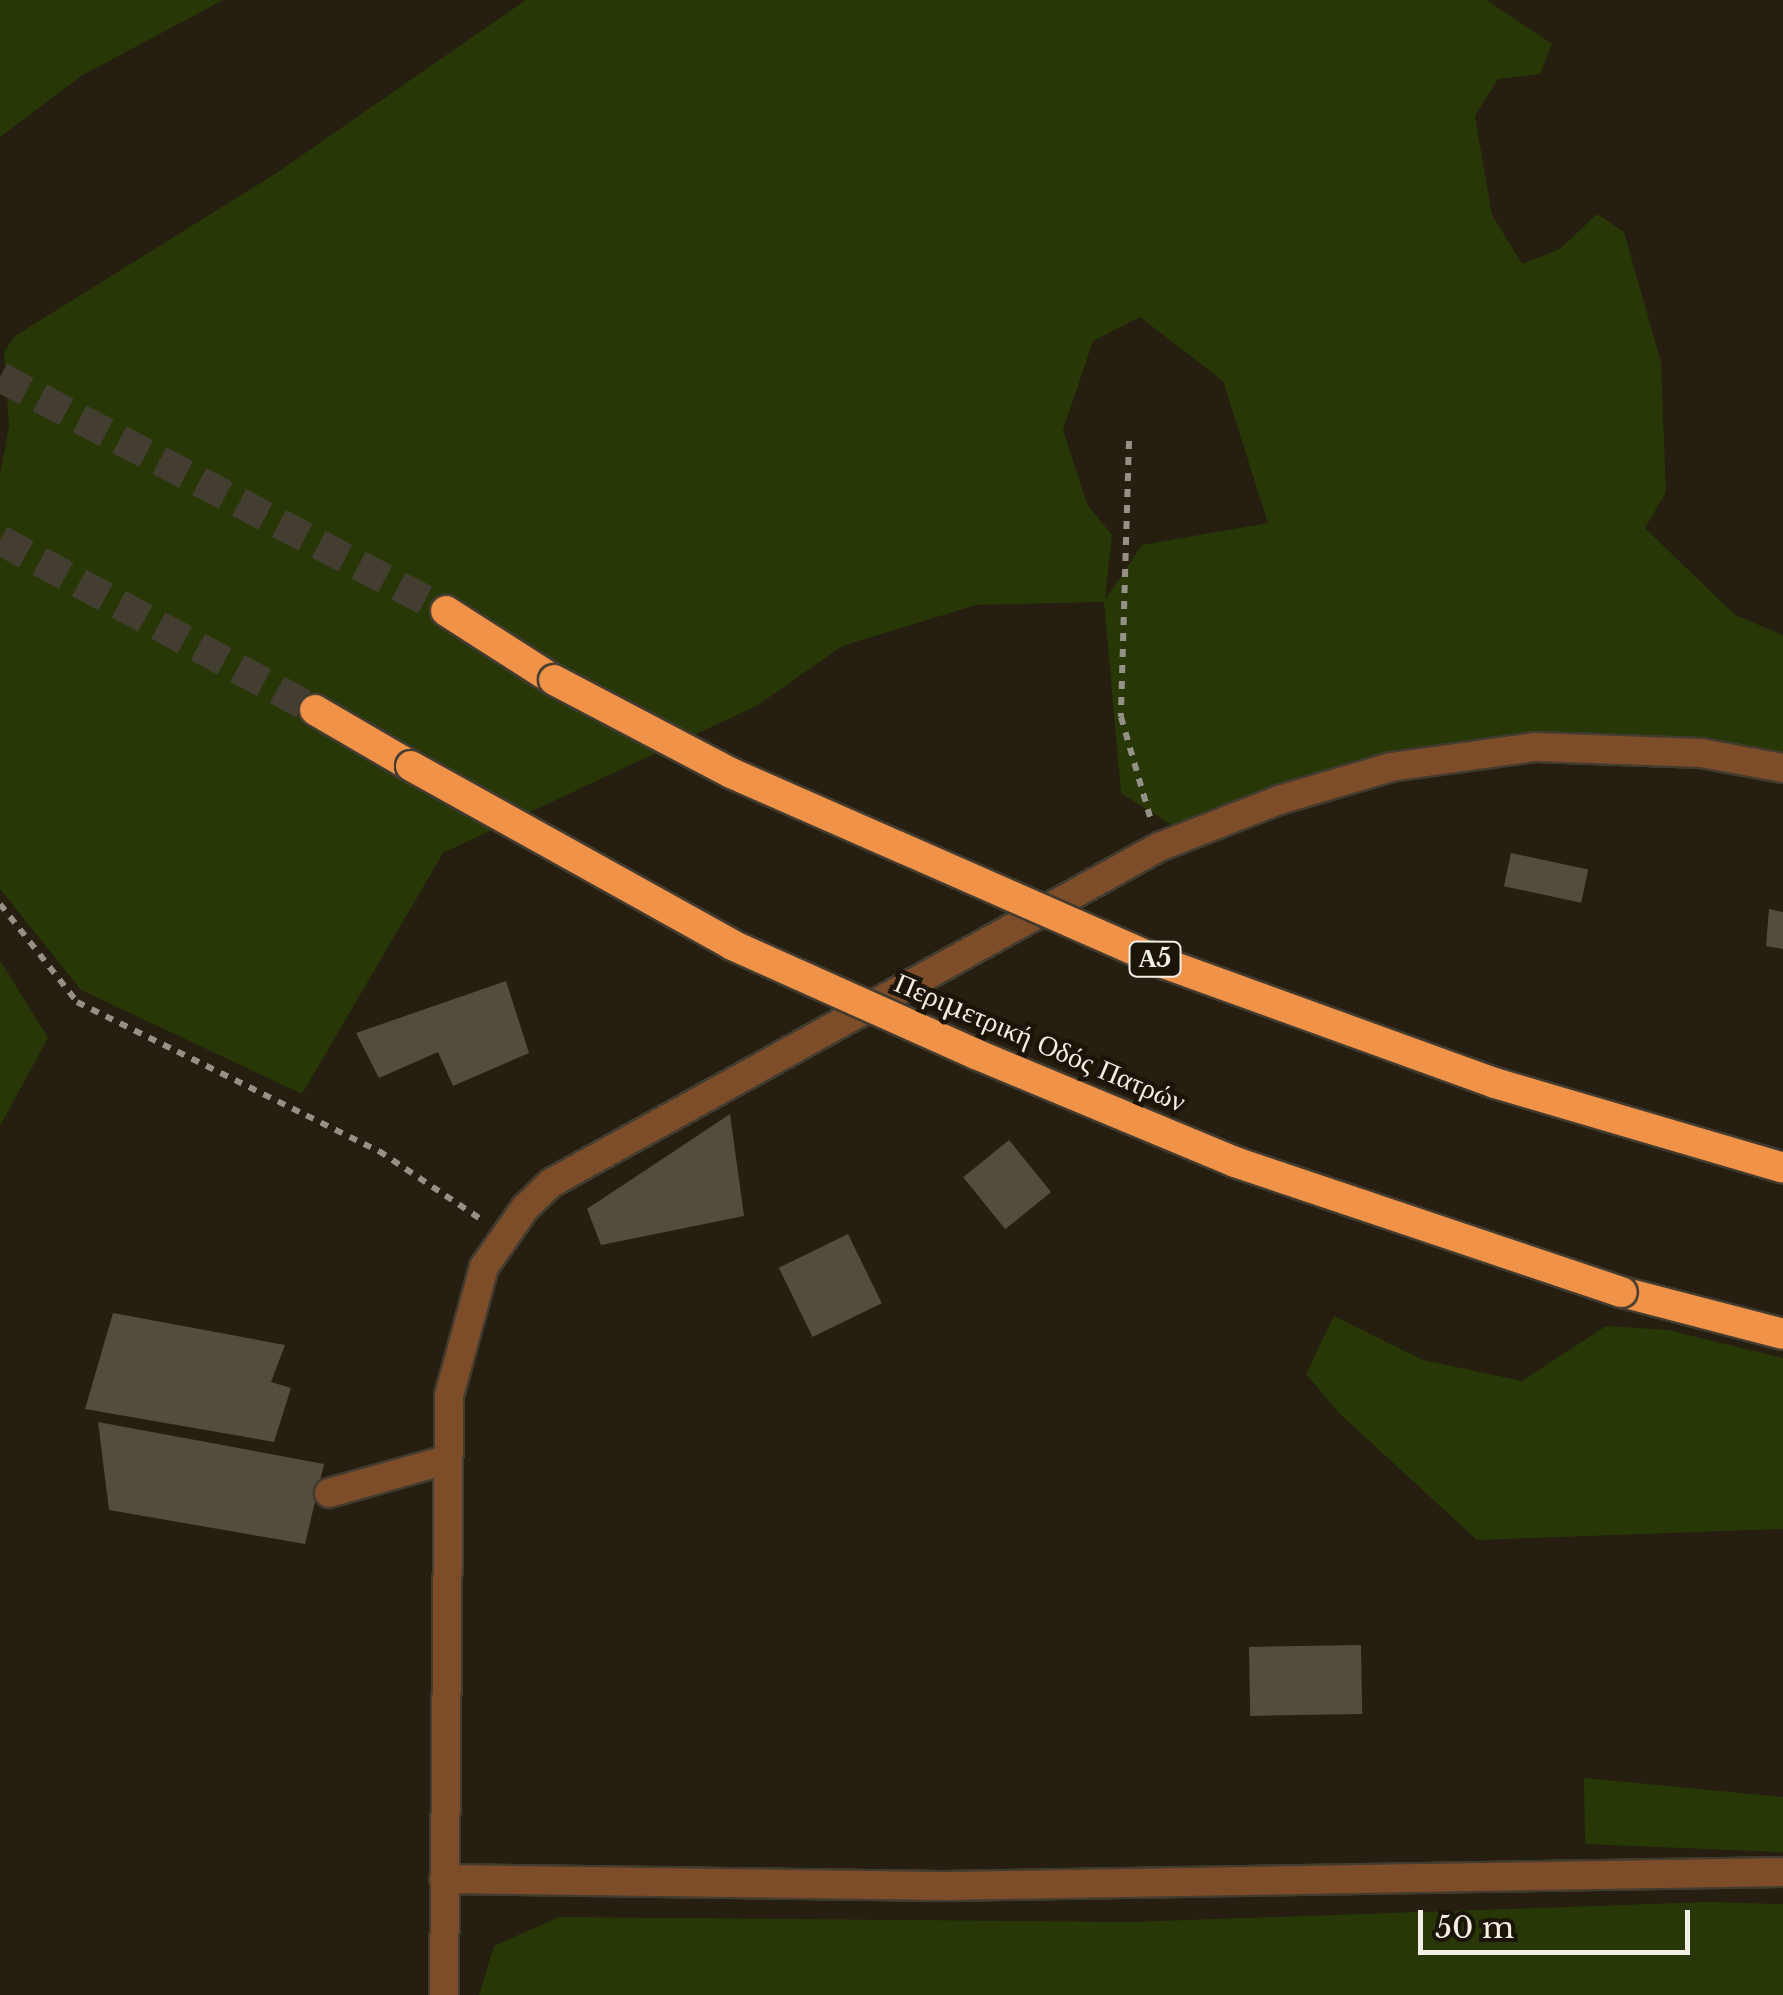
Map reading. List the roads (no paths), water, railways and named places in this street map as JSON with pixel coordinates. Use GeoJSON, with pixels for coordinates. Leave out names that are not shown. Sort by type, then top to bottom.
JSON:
{"type":"FeatureCollection","features":[{"type":"Feature","properties":{"kind":"highway","name":"Α5"},"geometry":{"type":"LineString","coordinates":[[446,611],[554,680],[731,773],[1166,964],[1495,1083],[1783,1168]]}},
{"type":"Feature","properties":{"kind":"highway","name":"Περιμετρική Οδός Πατρών"},"geometry":{"type":"LineString","coordinates":[[315,710],[732,945],[996,1062],[1235,1162],[1622,1292],[1783,1334]]}},
{"type":"Feature","properties":{"kind":"street"},"geometry":{"type":"LineString","coordinates":[[444,1995],[444,1461],[457,1350],[484,1267],[525,1208],[578,1164],[1159,847],[1339,780],[1454,754],[1638,748],[1783,768]]}},
{"type":"Feature","properties":{"kind":"street"},"geometry":{"type":"LineString","coordinates":[[329,1494],[444,1461]]}},
{"type":"Feature","properties":{"kind":"street"},"geometry":{"type":"LineString","coordinates":[[444,1879],[946,1886],[1783,1872]]}},
{"type":"Feature","properties":{"kind":"tunnel"},"geometry":{"type":"LineString","coordinates":[[0,377],[446,611]]}},
{"type":"Feature","properties":{"kind":"tunnel"},"geometry":{"type":"LineString","coordinates":[[0,540],[315,710]]}}]}
